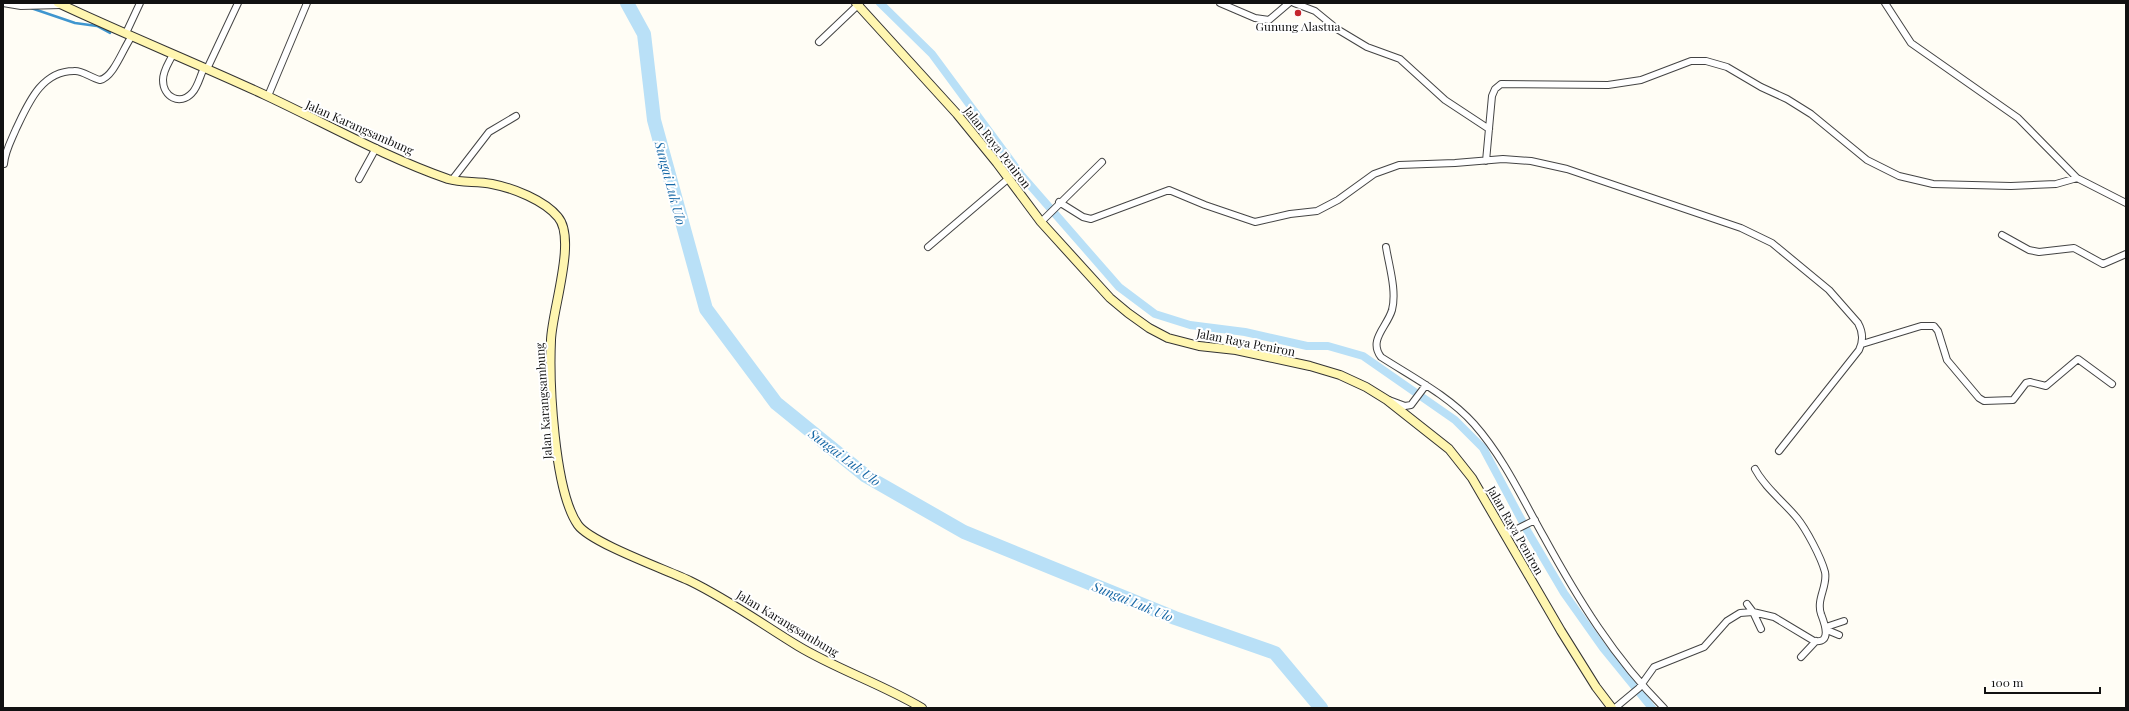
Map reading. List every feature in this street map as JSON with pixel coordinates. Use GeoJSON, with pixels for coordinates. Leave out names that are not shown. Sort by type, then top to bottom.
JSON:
{"type":"FeatureCollection","features":[{"type":"Feature","properties":{"kind":"main road","name":"Jalan Karangsambung"},"geometry":{"type":"LineString","coordinates":[[59,4],[172,56],[268,96],[315,121],[376,149],[452,180],[491,183],[508,188],[539,202],[557,215],[562,222],[566,239],[551,338],[553,402],[558,458],[563,487],[568,504],[582,529],[613,547],[691,581],[746,611],[799,647],[922,708]]}},
{"type":"Feature","properties":{"kind":"main road","name":"Jalan Raya Peniron"},"geometry":{"type":"LineString","coordinates":[[858,4],[957,114],[1009,178],[1041,222],[1110,298],[1128,313],[1168,338],[1199,346],[1236,350],[1330,371],[1366,387],[1387,400],[1455,455],[1472,478],[1596,687],[1614,708]]}},
{"type":"Feature","properties":{"kind":"street"},"geometry":{"type":"LineString","coordinates":[[3,3],[21,6],[59,4]]}},
{"type":"Feature","properties":{"kind":"street"},"geometry":{"type":"LineString","coordinates":[[4,164],[6,150],[25,111],[41,86],[49,78],[59,73],[73,70],[100,80],[104,79],[112,71],[130,36],[140,3]]}},
{"type":"Feature","properties":{"kind":"street"},"geometry":{"type":"LineString","coordinates":[[172,56],[166,66],[163,81],[169,95],[181,100],[192,93],[238,3]]}},
{"type":"Feature","properties":{"kind":"street"},"geometry":{"type":"LineString","coordinates":[[268,96],[307,3]]}},
{"type":"Feature","properties":{"kind":"street"},"geometry":{"type":"LineString","coordinates":[[1220,3],[1255,18],[1270,20],[1289,3]]}},
{"type":"Feature","properties":{"kind":"street"},"geometry":{"type":"LineString","coordinates":[[1294,3],[1317,12],[1337,29],[1367,47],[1400,59],[1445,100],[1489,129]]}},
{"type":"Feature","properties":{"kind":"street"},"geometry":{"type":"LineString","coordinates":[[1885,3],[1911,43],[2018,118],[2077,178],[2126,203]]}},
{"type":"Feature","properties":{"kind":"street"},"geometry":{"type":"LineString","coordinates":[[819,42],[858,4]]}},
{"type":"Feature","properties":{"kind":"street"},"geometry":{"type":"LineString","coordinates":[[1486,160],[1493,92],[1503,83],[1570,86],[1608,84],[1641,80],[1683,63],[1699,60],[1727,67],[1761,87],[1787,99],[1812,114],[1867,160],[1899,176],[1933,184],[2011,186],[2056,184],[2077,178]]}},
{"type":"Feature","properties":{"kind":"street"},"geometry":{"type":"LineString","coordinates":[[452,180],[489,132],[516,116]]}},
{"type":"Feature","properties":{"kind":"street"},"geometry":{"type":"LineString","coordinates":[[359,179],[376,149]]}},
{"type":"Feature","properties":{"kind":"street"},"geometry":{"type":"LineString","coordinates":[[1058,204],[1083,217],[1091,219],[1169,190],[1241,219],[1259,222],[1290,214],[1317,211],[1338,200],[1374,174],[1399,165],[1517,159],[1567,169],[1741,228],[1772,243],[1829,290],[1858,323],[1862,344],[1859,350],[1779,451]]}},
{"type":"Feature","properties":{"kind":"street"},"geometry":{"type":"LineString","coordinates":[[1041,222],[1102,162]]}},
{"type":"Feature","properties":{"kind":"street"},"geometry":{"type":"LineString","coordinates":[[928,246],[1009,178]]}},
{"type":"Feature","properties":{"kind":"street"},"geometry":{"type":"LineString","coordinates":[[2002,235],[2029,250],[2039,252],[2074,248],[2103,264],[2126,254]]}},
{"type":"Feature","properties":{"kind":"street"},"geometry":{"type":"LineString","coordinates":[[1386,246],[1394,301],[1390,317],[1378,335],[1375,347],[1381,357],[1424,388],[1460,410],[1494,449],[1532,521],[1607,642],[1640,687],[1664,708]]}},
{"type":"Feature","properties":{"kind":"street"},"geometry":{"type":"LineString","coordinates":[[1862,344],[1920,326],[1934,326],[1938,331],[1947,360],[1979,398],[1984,401],[2013,400],[2026,383],[2030,382],[2046,386],[2078,359],[2112,384]]}},
{"type":"Feature","properties":{"kind":"street"},"geometry":{"type":"LineString","coordinates":[[1387,400],[1405,406],[1413,403],[1424,388]]}},
{"type":"Feature","properties":{"kind":"street"},"geometry":{"type":"LineString","coordinates":[[1755,469],[1797,518],[1819,558],[1825,573],[1819,606],[1827,629],[1839,635]]}},
{"type":"Feature","properties":{"kind":"street"},"geometry":{"type":"LineString","coordinates":[[1505,535],[1532,521]]}},
{"type":"Feature","properties":{"kind":"street"},"geometry":{"type":"LineString","coordinates":[[1747,604],[1753,612],[1761,629]]}},
{"type":"Feature","properties":{"kind":"street"},"geometry":{"type":"LineString","coordinates":[[1614,708],[1640,687],[1654,667],[1704,647],[1727,621],[1740,613],[1763,613],[1774,617],[1816,641]]}},
{"type":"Feature","properties":{"kind":"street"},"geometry":{"type":"LineString","coordinates":[[1801,657],[1816,641],[1823,638],[1827,629],[1844,621]]}},
{"type":"Feature","properties":{"kind":"waterway","name":"Sungai Luk Ulo"},"geometry":{"type":"LineString","coordinates":[[627,3],[644,34],[654,120],[706,309],[776,403],[866,476],[964,532],[1175,618],[1275,653],[1321,708]]}},
{"type":"Feature","properties":{"kind":"waterway"},"geometry":{"type":"LineString","coordinates":[[880,3],[932,54],[1022,176],[1119,287],[1155,314],[1190,325],[1245,332],[1307,346],[1328,346],[1363,356],[1455,420],[1483,448],[1528,532],[1564,593],[1603,648],[1652,708]]}},
{"type":"Feature","properties":{"kind":"waterway"},"geometry":{"type":"LineString","coordinates":[[31,8],[75,23],[97,26],[110,33]]}},
{"type":"Feature","properties":{"kind":"place","name":"Gunung Alastua"},"geometry":{"type":"Point","coordinates":[1298,13]}}]}
